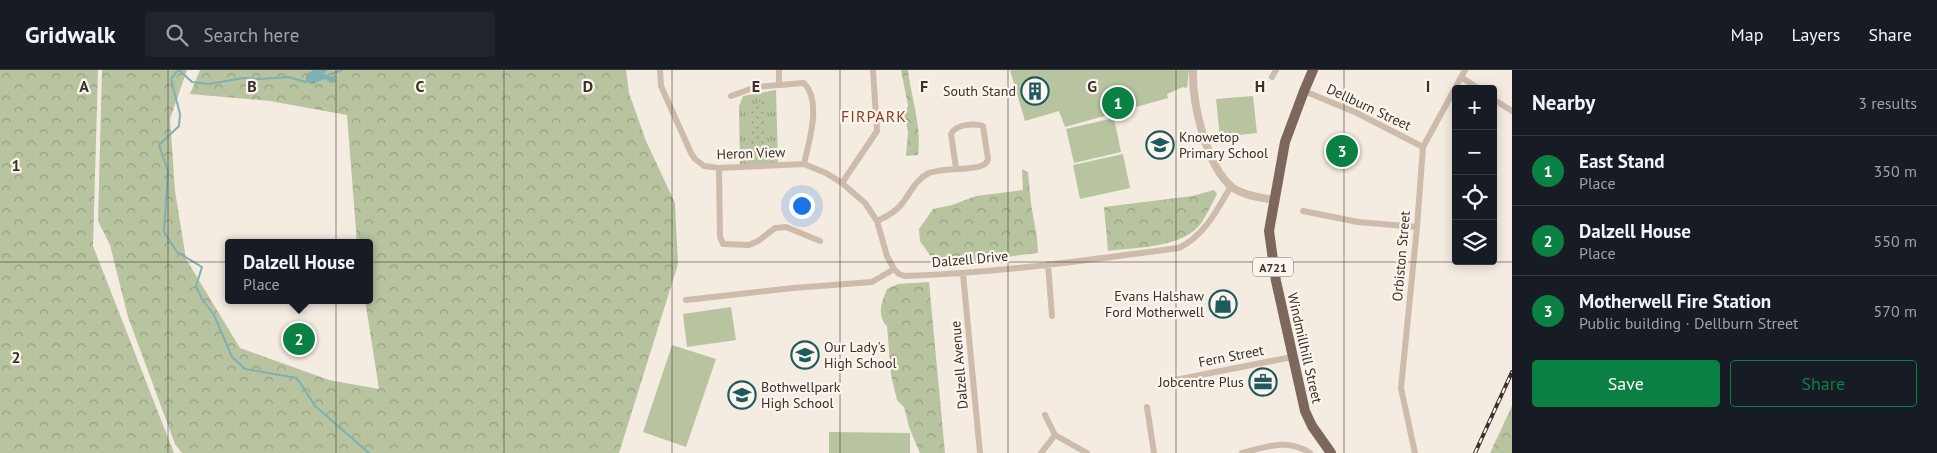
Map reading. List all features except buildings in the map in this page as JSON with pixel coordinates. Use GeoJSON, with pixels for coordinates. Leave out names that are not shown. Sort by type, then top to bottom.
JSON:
{"type":"FeatureCollection","features":[{"type":"Feature","properties":{"kind":"main road","name":"Windmillhill Street"},"geometry":{"type":"LineString","coordinates":[[1313,70],[1285,142],[1269,231],[1270,246],[1292,357],[1308,417],[1331,453]]}},
{"type":"Feature","properties":{"kind":"street","name":"Heron View"},"geometry":{"type":"LineString","coordinates":[[660,70],[661,86],[691,153],[696,160],[704,166],[719,168],[804,164],[826,173],[842,183],[865,203],[877,221],[887,256],[894,268]]}},
{"type":"Feature","properties":{"kind":"street"},"geometry":{"type":"LineString","coordinates":[[779,70],[779,85]]}},
{"type":"Feature","properties":{"kind":"street"},"geometry":{"type":"LineString","coordinates":[[842,183],[877,131],[873,70]]}},
{"type":"Feature","properties":{"kind":"street"},"geometry":{"type":"LineString","coordinates":[[1193,70],[1195,104],[1205,142],[1216,164],[1231,186],[1246,194],[1274,200]]}},
{"type":"Feature","properties":{"kind":"street"},"geometry":{"type":"LineString","coordinates":[[1272,77],[1276,70]]}},
{"type":"Feature","properties":{"kind":"street","name":"Orbiston Street"},"geometry":{"type":"LineString","coordinates":[[1415,453],[1401,388],[1423,147],[1465,70]]}},
{"type":"Feature","properties":{"kind":"street"},"geometry":{"type":"LineString","coordinates":[[1461,77],[1472,85]]}},
{"type":"Feature","properties":{"kind":"street"},"geometry":{"type":"LineString","coordinates":[[730,96],[756,87],[804,83],[810,89],[813,108],[812,132],[804,164]]}},
{"type":"Feature","properties":{"kind":"street","name":"Dellburn Street"},"geometry":{"type":"LineString","coordinates":[[1304,91],[1357,113],[1423,147]]}},
{"type":"Feature","properties":{"kind":"street"},"geometry":{"type":"LineString","coordinates":[[1497,102],[1512,111]]}},
{"type":"Feature","properties":{"kind":"street"},"geometry":{"type":"LineString","coordinates":[[877,221],[900,206],[917,182],[926,174],[956,168],[982,166],[986,163],[988,159],[985,128],[983,126],[953,129],[956,168]]}},
{"type":"Feature","properties":{"kind":"street"},"geometry":{"type":"LineString","coordinates":[[719,168],[720,237],[723,244],[749,245],[758,241],[775,228],[786,227],[820,241]]}},
{"type":"Feature","properties":{"kind":"street","name":"Dalzell Drive"},"geometry":{"type":"LineString","coordinates":[[894,268],[905,276],[963,274],[1179,248],[1201,234],[1231,186]]}},
{"type":"Feature","properties":{"kind":"street"},"geometry":{"type":"LineString","coordinates":[[1303,211],[1358,222],[1417,227]]}},
{"type":"Feature","properties":{"kind":"street"},"geometry":{"type":"LineString","coordinates":[[1048,264],[1052,316]]}},
{"type":"Feature","properties":{"kind":"street"},"geometry":{"type":"LineString","coordinates":[[686,300],[793,288],[872,282],[894,268]]}},
{"type":"Feature","properties":{"kind":"street","name":"Dalzell Avenue"},"geometry":{"type":"LineString","coordinates":[[963,274],[980,453]]}},
{"type":"Feature","properties":{"kind":"street","name":"Fern Street"},"geometry":{"type":"LineString","coordinates":[[1175,380],[1292,357]]}},
{"type":"Feature","properties":{"kind":"street"},"geometry":{"type":"LineString","coordinates":[[1147,407],[1154,453]]}},
{"type":"Feature","properties":{"kind":"street"},"geometry":{"type":"LineString","coordinates":[[1045,414],[1055,435],[1087,453]]}},
{"type":"Feature","properties":{"kind":"street"},"geometry":{"type":"LineString","coordinates":[[1041,453],[1055,435]]}},
{"type":"Feature","properties":{"kind":"street"},"geometry":{"type":"LineString","coordinates":[[1242,453],[1270,446],[1292,444],[1310,453]]}},
{"type":"Feature","properties":{"kind":"green space"},"geometry":{"type":"Polygon","coordinates":[[[0,70],[98,70],[93,246],[174,453],[0,453],[0,70]]]}},
{"type":"Feature","properties":{"kind":"green space"},"geometry":{"type":"Polygon","coordinates":[[[102,70],[187,70],[170,119],[175,191],[186,259],[240,348],[329,380],[379,389],[366,304],[373,304],[373,239],[357,239],[347,115],[270,101],[190,94],[200,70],[626,70],[629,93],[646,141],[675,203],[678,264],[619,453],[182,453],[175,444],[128,317],[110,245],[98,221],[102,70]]]}},
{"type":"Feature","properties":{"kind":"green space"},"geometry":{"type":"Polygon","coordinates":[[[901,70],[908,70],[919,133],[918,155],[906,156],[908,132],[904,114],[908,106],[901,70]]]}},
{"type":"Feature","properties":{"kind":"green space"},"geometry":{"type":"Polygon","coordinates":[[[1010,70],[1189,70],[1187,88],[1183,87],[1167,94],[1168,98],[1065,127],[1059,111],[1025,121],[1010,70]]]}},
{"type":"Feature","properties":{"kind":"green space"},"geometry":{"type":"Polygon","coordinates":[[[776,90],[778,164],[740,165],[739,106],[743,96],[776,90]]]}},
{"type":"Feature","properties":{"kind":"green space"},"geometry":{"type":"Polygon","coordinates":[[[1253,96],[1257,133],[1220,137],[1216,99],[1253,96]]]}},
{"type":"Feature","properties":{"kind":"green space"},"geometry":{"type":"Polygon","coordinates":[[[766,100],[765,156],[749,156],[749,109],[758,102],[766,100]]]}},
{"type":"Feature","properties":{"kind":"green space"},"geometry":{"type":"Polygon","coordinates":[[[1114,118],[1121,152],[1074,163],[1066,129],[1114,118]]]}},
{"type":"Feature","properties":{"kind":"green space"},"geometry":{"type":"Polygon","coordinates":[[[1123,154],[1130,188],[1080,199],[1073,165],[1123,154]]]}},
{"type":"Feature","properties":{"kind":"green space"},"geometry":{"type":"Polygon","coordinates":[[[1022,169],[1028,172],[1038,253],[937,265],[920,241],[919,229],[933,209],[952,205],[976,196],[1023,190],[1022,169]]]}},
{"type":"Feature","properties":{"kind":"green space"},"geometry":{"type":"Polygon","coordinates":[[[1214,190],[1217,194],[1202,222],[1194,231],[1184,237],[1160,245],[1108,251],[1104,207],[1192,196],[1214,190]]]}},
{"type":"Feature","properties":{"kind":"green space"},"geometry":{"type":"Polygon","coordinates":[[[929,282],[945,453],[920,453],[919,451],[909,427],[904,407],[897,400],[891,375],[887,326],[881,312],[887,289],[898,284],[929,282]]]}},
{"type":"Feature","properties":{"kind":"green space"},"geometry":{"type":"Polygon","coordinates":[[[731,307],[736,340],[687,347],[683,314],[731,307]]]}},
{"type":"Feature","properties":{"kind":"green space"},"geometry":{"type":"Polygon","coordinates":[[[672,345],[716,359],[686,447],[643,432],[672,345]]]}},
{"type":"Feature","properties":{"kind":"green space"},"geometry":{"type":"Polygon","coordinates":[[[1512,406],[1512,453],[1490,453],[1512,406]]]}},
{"type":"Feature","properties":{"kind":"green space"},"geometry":{"type":"Polygon","coordinates":[[[829,432],[910,433],[910,453],[829,453],[829,432]]]}},
{"type":"Feature","properties":{"kind":"water"},"geometry":{"type":"Polygon","coordinates":[[[314,70],[328,70],[324,74],[334,77],[336,82],[331,83],[325,79],[312,84],[306,82],[306,74],[314,70]]]}},
{"type":"Feature","properties":{"kind":"waterway"},"geometry":{"type":"LineString","coordinates":[[178,70],[171,79],[180,114],[179,126],[159,145],[168,172],[164,232],[177,252],[202,267],[196,286],[202,299],[214,315],[232,357],[245,369],[297,378],[315,406],[369,453]]}},
{"type":"Feature","properties":{"kind":"waterway"},"geometry":{"type":"LineString","coordinates":[[179,70],[192,82],[209,84],[243,78],[288,77],[306,82]]}},
{"type":"Feature","properties":{"kind":"waterway"},"geometry":{"type":"LineString","coordinates":[[331,74],[342,70]]}},
{"type":"Feature","properties":{"kind":"railway"},"geometry":{"type":"LineString","coordinates":[[1475,453],[1512,372]]}},
{"type":"Feature","properties":{"kind":"place","name":"South Stand"},"geometry":{"type":"Point","coordinates":[1035,91]}},
{"type":"Feature","properties":{"kind":"place","name":"East Stand"},"geometry":{"type":"Point","coordinates":[1118,103]}},
{"type":"Feature","properties":{"kind":"place","name":"Knowetop Primary School"},"geometry":{"type":"Point","coordinates":[1160,145]}},
{"type":"Feature","properties":{"kind":"place","name":"Motherwell Fire Station"},"geometry":{"type":"Point","coordinates":[1342,151]}},
{"type":"Feature","properties":{"kind":"place","name":"Evans Halshaw Ford Motherwell"},"geometry":{"type":"Point","coordinates":[1223,304]}},
{"type":"Feature","properties":{"kind":"place","name":"Dalzell House"},"geometry":{"type":"Point","coordinates":[299,339]}},
{"type":"Feature","properties":{"kind":"place","name":"Our Lady's High School"},"geometry":{"type":"Point","coordinates":[805,355]}},
{"type":"Feature","properties":{"kind":"place","name":"Jobcentre Plus"},"geometry":{"type":"Point","coordinates":[1263,382]}},
{"type":"Feature","properties":{"kind":"place","name":"Bothwellpark High School"},"geometry":{"type":"Point","coordinates":[742,395]}},
{"type":"Feature","properties":{"kind":"district","name":"FIRPARK"},"geometry":{"type":"Point","coordinates":[874,116]}}]}
